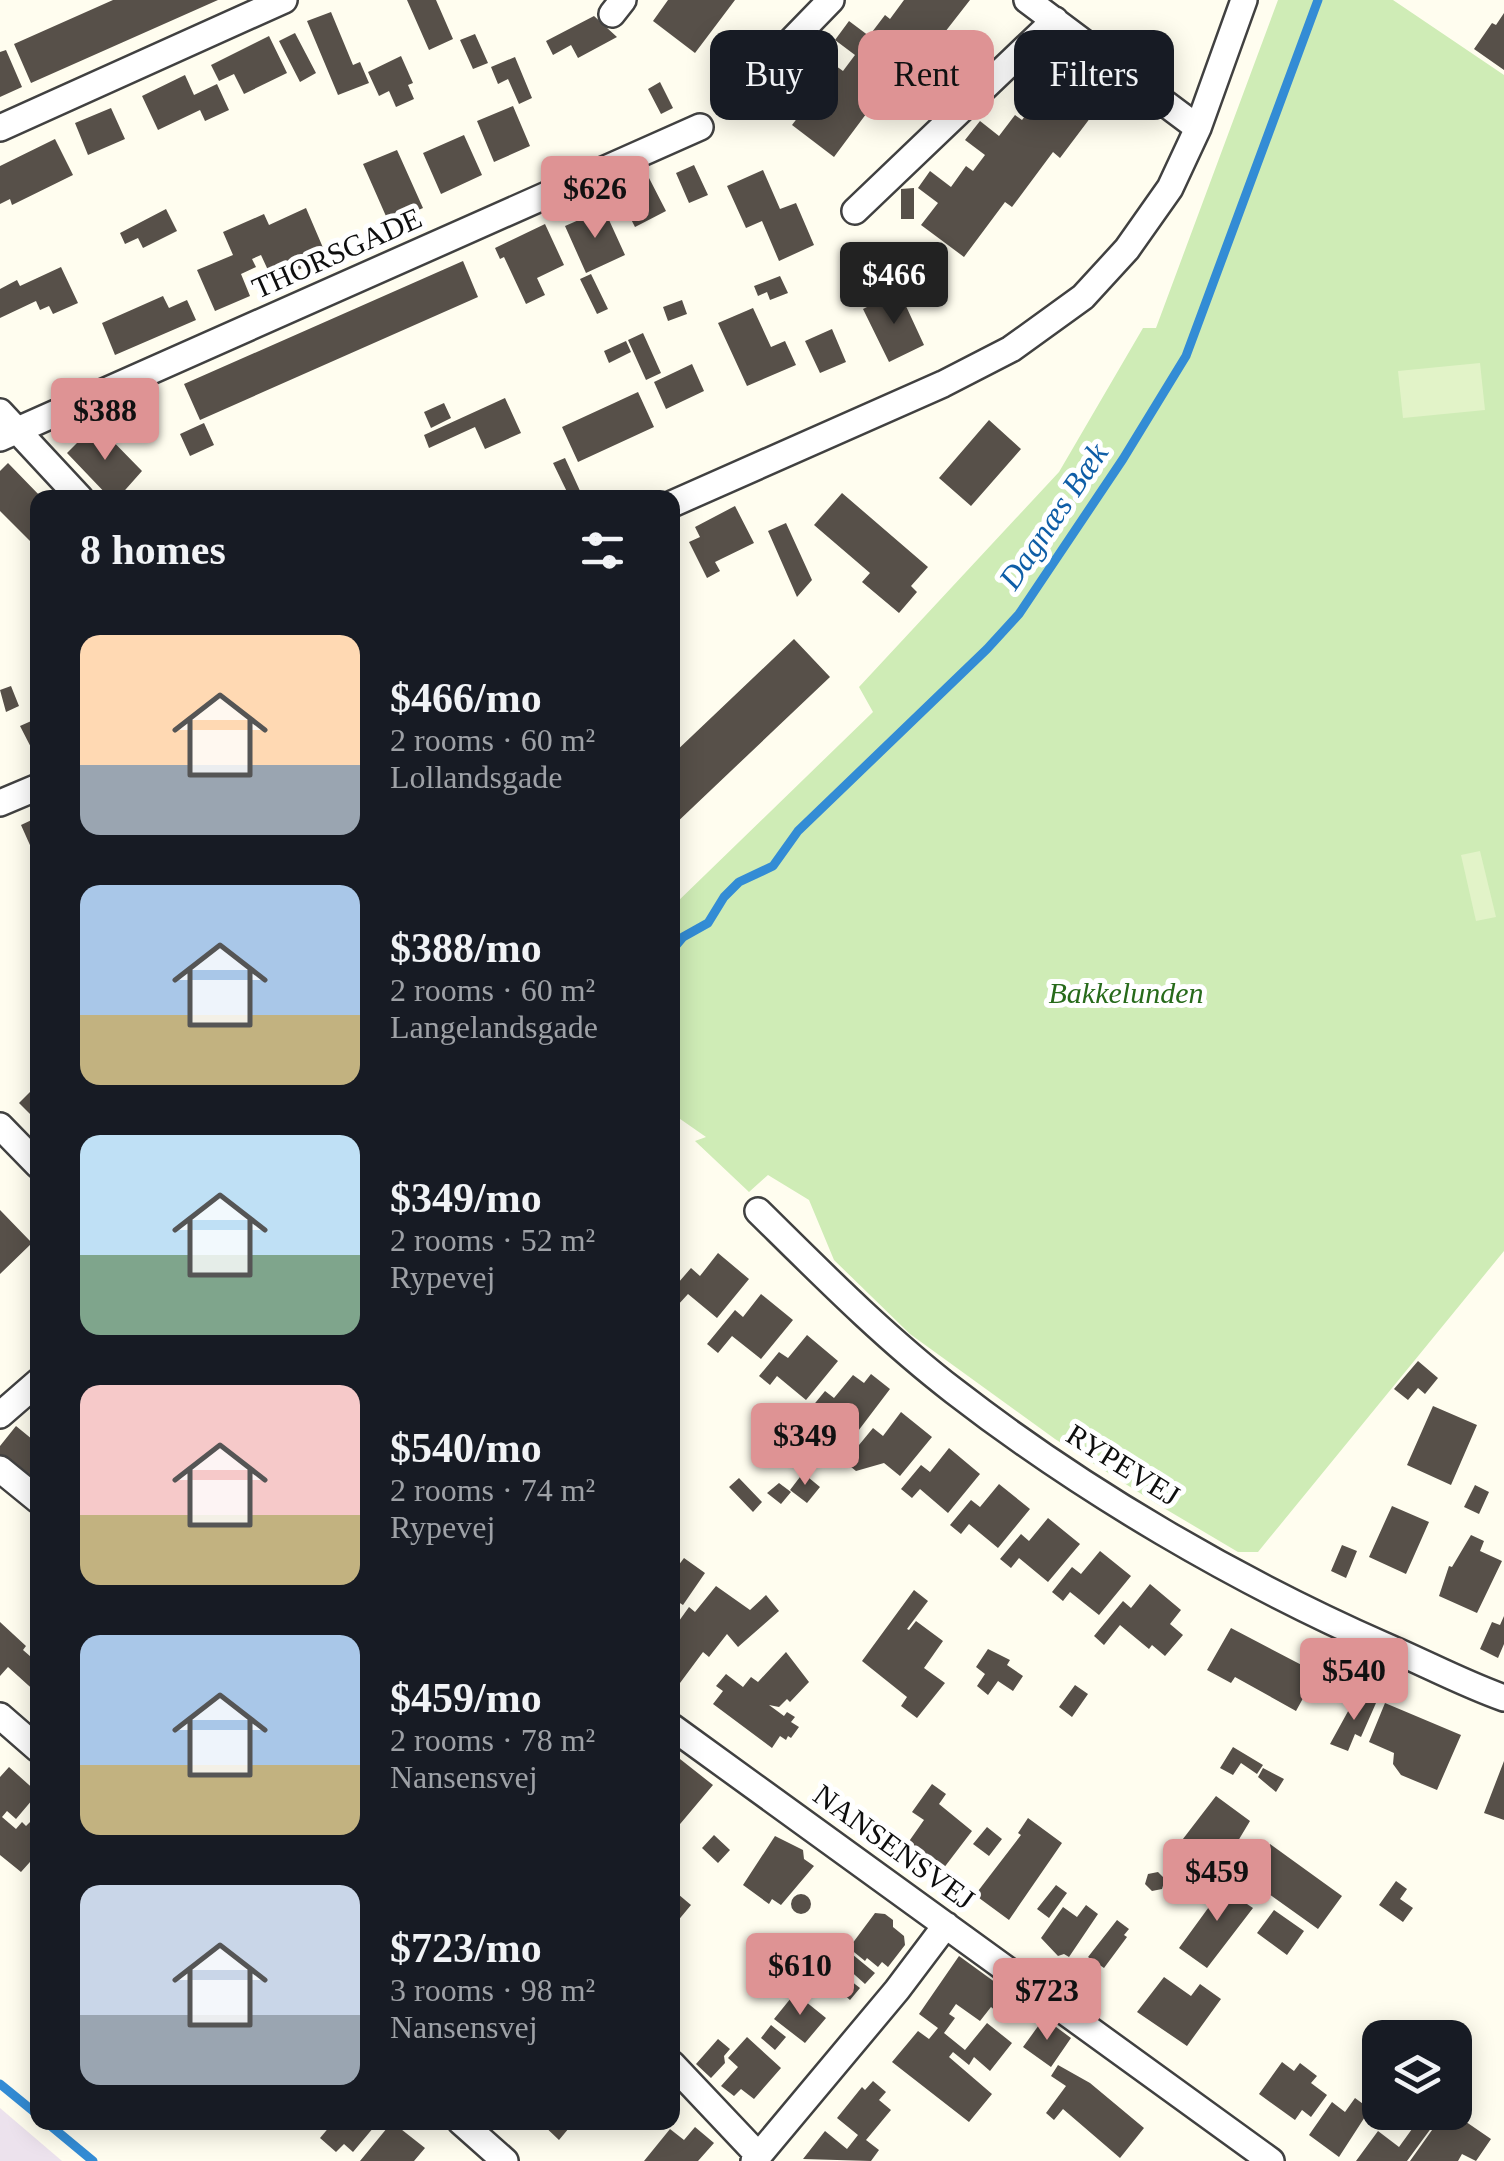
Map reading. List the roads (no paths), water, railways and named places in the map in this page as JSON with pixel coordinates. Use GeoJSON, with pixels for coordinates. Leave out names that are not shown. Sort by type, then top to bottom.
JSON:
{"type":"FeatureCollection","features":[{"type":"Feature","properties":{"kind":"street"},"geometry":{"type":"LineString","coordinates":[[0,128],[284,0]]}},
{"type":"Feature","properties":{"kind":"street"},"geometry":{"type":"LineString","coordinates":[[802,30],[831,0]]}},
{"type":"Feature","properties":{"kind":"street"},"geometry":{"type":"LineString","coordinates":[[1027,0],[1198,128]]}},
{"type":"Feature","properties":{"kind":"street"},"geometry":{"type":"LineString","coordinates":[[680,500],[943,384],[1026,338],[1084,296],[1127,249],[1170,188],[1198,128],[1244,0]]}},
{"type":"Feature","properties":{"kind":"street"},"geometry":{"type":"LineString","coordinates":[[855,211],[1054,20]]}},
{"type":"Feature","properties":{"kind":"street","name":"THORSGADE"},"geometry":{"type":"LineString","coordinates":[[6,427],[700,127]]}},
{"type":"Feature","properties":{"kind":"street"},"geometry":{"type":"LineString","coordinates":[[6,427],[72,490]]}},
{"type":"Feature","properties":{"kind":"street"},"geometry":{"type":"LineString","coordinates":[[0,803],[30,790]]}},
{"type":"Feature","properties":{"kind":"street"},"geometry":{"type":"LineString","coordinates":[[0,1126],[30,1158]]}},
{"type":"Feature","properties":{"kind":"street","name":"RYPEVEJ"},"geometry":{"type":"LineString","coordinates":[[758,1211],[854,1306],[954,1391],[1083,1481],[1243,1577],[1323,1619],[1504,1698]]}},
{"type":"Feature","properties":{"kind":"street"},"geometry":{"type":"LineString","coordinates":[[0,1415],[30,1389]]}},
{"type":"Feature","properties":{"kind":"street"},"geometry":{"type":"LineString","coordinates":[[0,1469],[30,1493]]}},
{"type":"Feature","properties":{"kind":"street"},"geometry":{"type":"LineString","coordinates":[[0,1716],[30,1742]]}},
{"type":"Feature","properties":{"kind":"street","name":"NANSENSVEJ"},"geometry":{"type":"LineString","coordinates":[[680,1732],[946,1924],[1243,2153],[1272,2161]]}},
{"type":"Feature","properties":{"kind":"street"},"geometry":{"type":"LineString","coordinates":[[680,2073],[756,2158],[897,1990],[946,1924]]}},
{"type":"Feature","properties":{"kind":"street"},"geometry":{"type":"LineString","coordinates":[[470,2130],[504,2161]]}},
{"type":"Feature","properties":{"kind":"waterway","name":"Dagnæs Bæk"},"geometry":{"type":"LineString","coordinates":[[680,941],[708,923],[739,882],[773,866],[798,831],[1019,614],[1123,459],[1186,356],[1318,0]]}},
{"type":"Feature","properties":{"kind":"waterway"},"geometry":{"type":"LineString","coordinates":[[0,2084],[30,2108]]}},
{"type":"Feature","properties":{"kind":"waterway"},"geometry":{"type":"LineString","coordinates":[[56,2130],[93,2161]]}},
{"type":"Feature","properties":{"kind":"park label","name":"Bakkelunden"},"geometry":{"type":"Point","coordinates":[1126,993]}}]}
